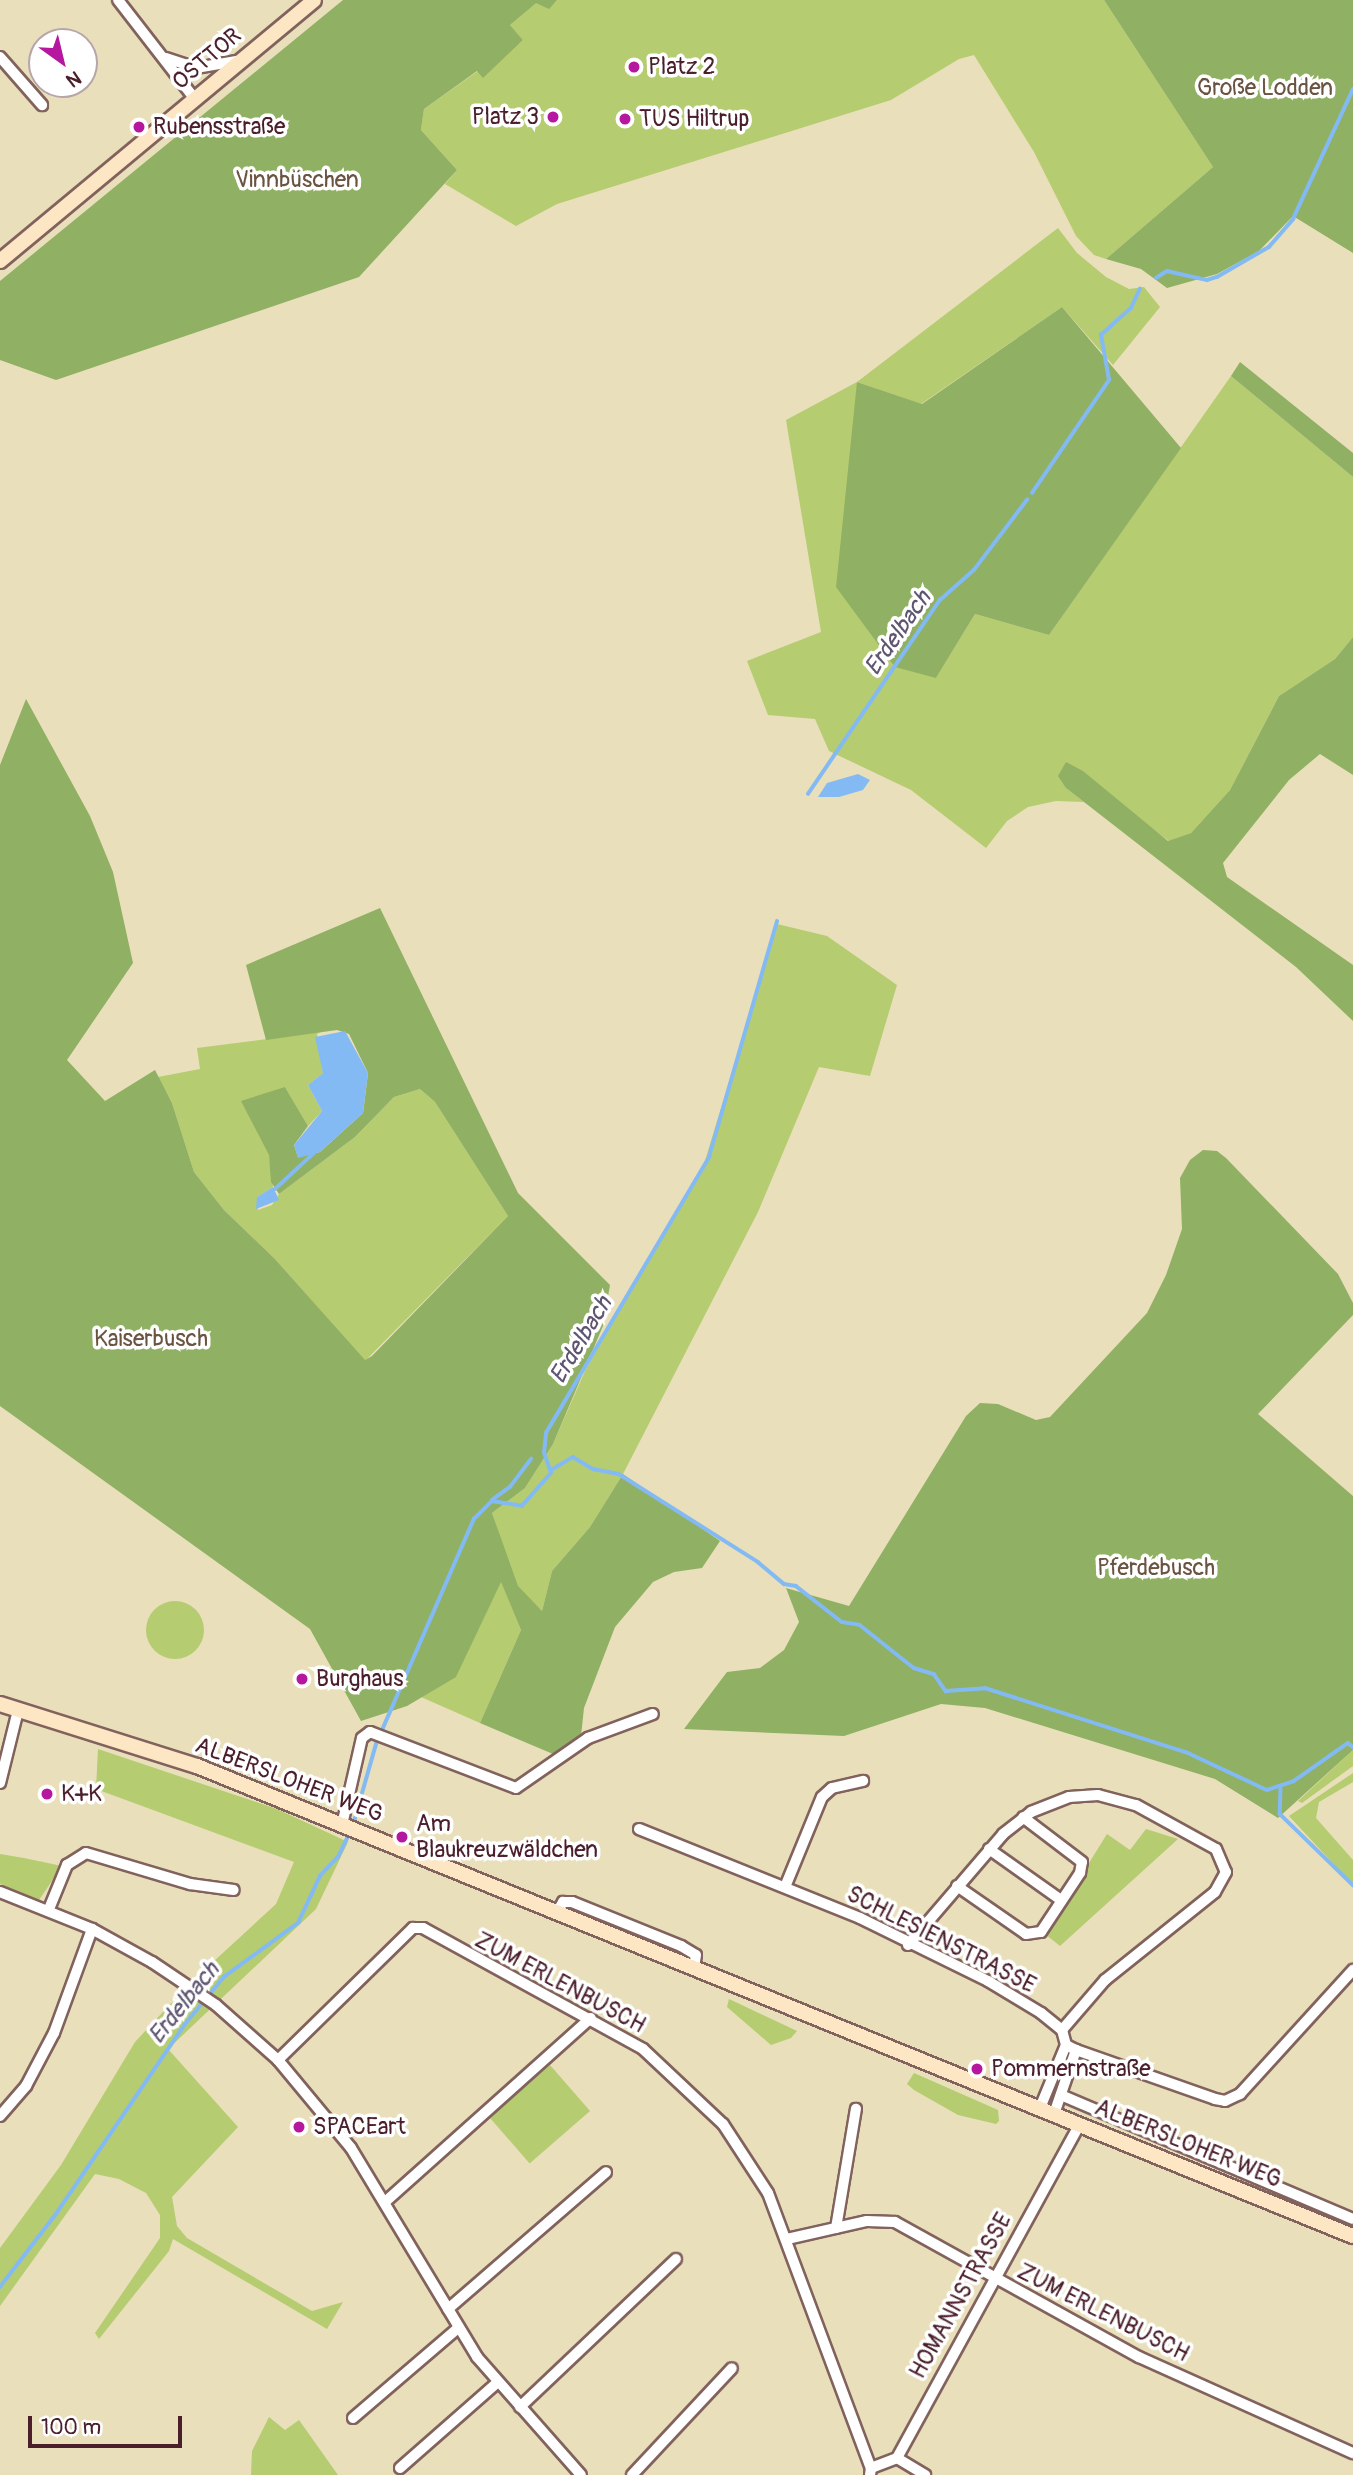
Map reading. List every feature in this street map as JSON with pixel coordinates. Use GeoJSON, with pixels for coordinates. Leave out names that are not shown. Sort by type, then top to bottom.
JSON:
{"type":"FeatureCollection","features":[{"type":"Feature","properties":{"kind":"main road","name":"OSTTOR"},"geometry":{"type":"LineString","coordinates":[[0,261],[314,0]]}},
{"type":"Feature","properties":{"kind":"main road","name":"ALBERSLOHER WEG"},"geometry":{"type":"LineString","coordinates":[[0,1704],[197,1766],[1353,2236]]}},
{"type":"Feature","properties":{"kind":"street"},"geometry":{"type":"LineString","coordinates":[[118,0],[194,98]]}},
{"type":"Feature","properties":{"kind":"street"},"geometry":{"type":"LineString","coordinates":[[0,57],[42,105]]}},
{"type":"Feature","properties":{"kind":"street"},"geometry":{"type":"LineString","coordinates":[[165,58],[196,68],[242,59]]}},
{"type":"Feature","properties":{"kind":"street"},"geometry":{"type":"LineString","coordinates":[[0,1783],[18,1710]]}},
{"type":"Feature","properties":{"kind":"street"},"geometry":{"type":"LineString","coordinates":[[348,1827],[362,1738],[370,1732],[516,1788],[588,1738],[653,1714]]}},
{"type":"Feature","properties":{"kind":"street"},"geometry":{"type":"LineString","coordinates":[[785,1887],[822,1797],[832,1788],[863,1781]]}},
{"type":"Feature","properties":{"kind":"street"},"geometry":{"type":"LineString","coordinates":[[908,1945],[989,1849],[1024,1817],[1069,1797],[1111,1797],[1202,1839],[1222,1856],[1226,1869],[1222,1884],[1205,1903],[1105,1980],[1062,2030],[1066,2045],[1040,2108]]}},
{"type":"Feature","properties":{"kind":"street"},"geometry":{"type":"LineString","coordinates":[[957,1886],[1032,1936],[1041,1932],[1083,1868],[1082,1862],[1024,1817]]}},
{"type":"Feature","properties":{"kind":"street","name":"SCHLESIENSTRASSE"},"geometry":{"type":"LineString","coordinates":[[639,1829],[860,1918],[908,1945],[988,1981],[1062,2030]]}},
{"type":"Feature","properties":{"kind":"street"},"geometry":{"type":"LineString","coordinates":[[989,1849],[1061,1900]]}},
{"type":"Feature","properties":{"kind":"street"},"geometry":{"type":"LineString","coordinates":[[49,1909],[67,1865],[86,1853],[190,1884],[234,1890]]}},
{"type":"Feature","properties":{"kind":"street"},"geometry":{"type":"LineString","coordinates":[[0,1892],[49,1909],[92,1929],[197,1991],[278,2060],[318,2102],[385,2202],[458,2328],[498,2382],[581,2475]]}},
{"type":"Feature","properties":{"kind":"street","name":"ZUM ERLENBUSCH"},"geometry":{"type":"LineString","coordinates":[[278,2060],[413,1928],[423,1928],[591,2018],[669,2069],[723,2124],[768,2193],[870,2472]]}},
{"type":"Feature","properties":{"kind":"street"},"geometry":{"type":"LineString","coordinates":[[0,2116],[26,2086],[54,2033],[92,1929]]}},
{"type":"Feature","properties":{"kind":"street"},"geometry":{"type":"LineString","coordinates":[[1066,2045],[1225,2101],[1240,2094],[1353,1970]]}},
{"type":"Feature","properties":{"kind":"street"},"geometry":{"type":"LineString","coordinates":[[385,2202],[591,2018]]}},
{"type":"Feature","properties":{"kind":"street"},"geometry":{"type":"LineString","coordinates":[[1054,2114],[1076,2050]]}},
{"type":"Feature","properties":{"kind":"street","name":"ALBERSLOHER WEG"},"geometry":{"type":"LineString","coordinates":[[1061,2095],[1353,2219]]}},
{"type":"Feature","properties":{"kind":"street"},"geometry":{"type":"LineString","coordinates":[[836,2228],[856,2109]]}},
{"type":"Feature","properties":{"kind":"street","name":"HOMANNSTRASSE"},"geometry":{"type":"LineString","coordinates":[[897,2458],[1080,2124]]}},
{"type":"Feature","properties":{"kind":"street"},"geometry":{"type":"LineString","coordinates":[[447,2309],[606,2172]]}},
{"type":"Feature","properties":{"kind":"street","name":"ZUM ERLENBUSCH"},"geometry":{"type":"LineString","coordinates":[[787,2239],[867,2221],[895,2222],[1139,2357],[1353,2453]]}},
{"type":"Feature","properties":{"kind":"street"},"geometry":{"type":"LineString","coordinates":[[520,2407],[676,2259]]}},
{"type":"Feature","properties":{"kind":"street"},"geometry":{"type":"LineString","coordinates":[[353,2418],[458,2328]]}},
{"type":"Feature","properties":{"kind":"street"},"geometry":{"type":"LineString","coordinates":[[632,2475],[732,2368]]}},
{"type":"Feature","properties":{"kind":"street"},"geometry":{"type":"LineString","coordinates":[[400,2468],[498,2382]]}},
{"type":"Feature","properties":{"kind":"street"},"geometry":{"type":"LineString","coordinates":[[870,2472],[897,2458],[925,2475]]}},
{"type":"Feature","properties":{"kind":"green space","name":"Vinnbüschen"},"geometry":{"type":"Polygon","coordinates":[[[343,0],[557,0],[549,9],[536,3],[510,25],[523,40],[483,78],[477,71],[424,109],[421,130],[457,170],[359,277],[56,380],[0,360],[0,281],[343,0]]]}},
{"type":"Feature","properties":{"kind":"green space","name":"TUS Hiltrup"},"geometry":{"type":"Polygon","coordinates":[[[557,0],[1104,0],[1213,167],[1106,259],[1094,255],[1076,236],[1034,152],[974,55],[959,59],[891,100],[557,204],[516,226],[445,184],[457,170],[421,130],[424,109],[478,71],[483,77],[523,40],[510,25],[536,2],[548,8],[557,0]]]}},
{"type":"Feature","properties":{"kind":"green space","name":"Große Lodden"},"geometry":{"type":"Polygon","coordinates":[[[1104,0],[1353,0],[1353,253],[1293,216],[1259,251],[1217,274],[1167,288],[1141,269],[1106,259],[1213,167],[1104,0]]]}},
{"type":"Feature","properties":{"kind":"green space"},"geometry":{"type":"Polygon","coordinates":[[[1058,228],[1077,253],[1106,277],[1129,289],[1144,287],[1160,307],[1113,365],[1062,307],[921,404],[857,382],[1058,228]]]}},
{"type":"Feature","properties":{"kind":"green space"},"geometry":{"type":"Polygon","coordinates":[[[1062,307],[1181,448],[1049,635],[975,614],[936,678],[895,667],[836,587],[857,382],[922,404],[1062,307]]]}},
{"type":"Feature","properties":{"kind":"green space"},"geometry":{"type":"Polygon","coordinates":[[[1240,362],[1353,453],[1353,477],[1231,376],[1240,362]]]}},
{"type":"Feature","properties":{"kind":"green space"},"geometry":{"type":"Polygon","coordinates":[[[1231,376],[1353,477],[1353,637],[1335,659],[1279,696],[1230,790],[1191,833],[1169,841],[1127,810],[1066,788],[1084,802],[1056,801],[1028,807],[1007,821],[986,848],[911,790],[829,751],[815,719],[768,715],[747,661],[821,632],[786,420],[857,382],[936,678],[975,614],[1049,635],[1231,376]]]}},
{"type":"Feature","properties":{"kind":"green space"},"geometry":{"type":"Polygon","coordinates":[[[1353,637],[1353,775],[1320,754],[1289,780],[1223,863],[1227,877],[1353,965],[1353,1021],[1296,967],[1066,788],[1058,776],[1066,762],[1083,771],[1168,841],[1191,833],[1230,790],[1279,696],[1335,659],[1353,637]]]}},
{"type":"Feature","properties":{"kind":"green space","name":"Kaiserbusch"},"geometry":{"type":"Polygon","coordinates":[[[26,699],[90,816],[113,872],[133,963],[67,1060],[105,1101],[155,1070],[172,1103],[194,1172],[224,1210],[274,1258],[365,1360],[372,1356],[508,1216],[435,1102],[420,1089],[394,1097],[355,1137],[279,1194],[271,1182],[269,1155],[241,1101],[285,1087],[308,1126],[294,1145],[298,1157],[320,1152],[363,1113],[368,1073],[349,1034],[337,1030],[266,1040],[246,965],[380,908],[518,1193],[610,1285],[603,1326],[553,1444],[525,1488],[492,1513],[518,1586],[542,1611],[552,1571],[590,1527],[623,1474],[720,1541],[702,1568],[674,1572],[653,1582],[615,1627],[584,1708],[581,1736],[553,1754],[480,1723],[521,1630],[501,1582],[456,1677],[407,1706],[361,1721],[310,1629],[0,1406],[0,765],[26,699]]]}},
{"type":"Feature","properties":{"kind":"green space"},"geometry":{"type":"Polygon","coordinates":[[[777,924],[827,936],[897,985],[870,1076],[819,1067],[758,1212],[623,1474],[590,1527],[552,1571],[542,1611],[516,1587],[492,1513],[525,1488],[553,1444],[585,1371],[704,1164],[777,924]]]}},
{"type":"Feature","properties":{"kind":"green space"},"geometry":{"type":"Polygon","coordinates":[[[321,1032],[317,1034],[323,1073],[308,1085],[322,1111],[308,1126],[285,1087],[269,1155],[273,1187],[257,1197],[258,1210],[272,1205],[279,1194],[355,1137],[394,1097],[420,1089],[435,1102],[508,1216],[365,1361],[274,1258],[224,1210],[194,1172],[172,1103],[158,1077],[200,1069],[197,1048],[321,1032]]]}},
{"type":"Feature","properties":{"kind":"green space","name":"Pferdebusch"},"geometry":{"type":"Polygon","coordinates":[[[1203,1150],[1217,1151],[1226,1158],[1338,1274],[1353,1303],[1353,1315],[1258,1414],[1353,1496],[1353,1750],[1278,1818],[1215,1779],[985,1708],[941,1704],[844,1736],[684,1729],[727,1672],[760,1668],[784,1650],[799,1622],[786,1588],[849,1606],[966,1416],[980,1403],[998,1404],[1036,1420],[1050,1417],[1147,1313],[1166,1275],[1182,1229],[1180,1178],[1190,1160],[1203,1150]]]}},
{"type":"Feature","properties":{"kind":"green space"},"geometry":{"type":"Polygon","coordinates":[[[501,1581],[521,1630],[480,1723],[421,1697],[456,1676],[501,1581]]]}},
{"type":"Feature","properties":{"kind":"green space"},"geometry":{"type":"Polygon","coordinates":[[[175,1601],[191,1606],[199,1614],[204,1630],[199,1646],[191,1654],[175,1659],[159,1654],[151,1646],[146,1630],[151,1614],[159,1606],[175,1601]]]}},
{"type":"Feature","properties":{"kind":"green space"},"geometry":{"type":"Polygon","coordinates":[[[98,1749],[277,1809],[348,1842],[316,1909],[168,2049],[238,2127],[172,2197],[177,2226],[187,2238],[312,2311],[343,2302],[327,2329],[173,2239],[169,2251],[99,2339],[95,2333],[160,2238],[160,2215],[146,2193],[119,2179],[95,2174],[0,2306],[0,2248],[61,2165],[135,2042],[188,1985],[276,1904],[294,1862],[96,1789],[98,1749]]]}},
{"type":"Feature","properties":{"kind":"green space"},"geometry":{"type":"Polygon","coordinates":[[[1353,1750],[1353,1766],[1302,1803],[1298,1801],[1353,1750]]]}},
{"type":"Feature","properties":{"kind":"green space"},"geometry":{"type":"Polygon","coordinates":[[[1353,1773],[1353,1782],[1319,1802],[1316,1818],[1353,1860],[1353,1885],[1289,1816],[1353,1773]]]}},
{"type":"Feature","properties":{"kind":"green space"},"geometry":{"type":"Polygon","coordinates":[[[1146,1829],[1178,1839],[1060,1946],[1045,1934],[1107,1834],[1130,1850],[1146,1829]]]}},
{"type":"Feature","properties":{"kind":"green space"},"geometry":{"type":"Polygon","coordinates":[[[0,1854],[62,1866],[39,1900],[0,1884],[0,1854]]]}},
{"type":"Feature","properties":{"kind":"green space"},"geometry":{"type":"Polygon","coordinates":[[[729,1999],[797,2031],[791,2038],[771,2045],[727,2007],[729,1999]]]}},
{"type":"Feature","properties":{"kind":"green space"},"geometry":{"type":"Polygon","coordinates":[[[550,2065],[590,2111],[530,2164],[490,2117],[550,2065]]]}},
{"type":"Feature","properties":{"kind":"green space"},"geometry":{"type":"Polygon","coordinates":[[[914,2073],[998,2110],[999,2121],[996,2124],[958,2115],[907,2084],[914,2073]]]}},
{"type":"Feature","properties":{"kind":"green space"},"geometry":{"type":"Polygon","coordinates":[[[269,2417],[285,2430],[299,2420],[338,2475],[251,2475],[252,2451],[269,2417]]]}},
{"type":"Feature","properties":{"kind":"water"},"geometry":{"type":"Polygon","coordinates":[[[858,774],[870,780],[863,790],[839,797],[818,797],[827,783],[858,774]]]}},
{"type":"Feature","properties":{"kind":"water"},"geometry":{"type":"Polygon","coordinates":[[[345,1031],[368,1073],[363,1113],[320,1152],[298,1158],[294,1145],[322,1111],[308,1085],[323,1073],[315,1037],[345,1031]]]}},
{"type":"Feature","properties":{"kind":"water"},"geometry":{"type":"Polygon","coordinates":[[[273,1187],[279,1200],[256,1209],[257,1197],[273,1187]]]}},
{"type":"Feature","properties":{"kind":"waterway","name":"Erdelbach"},"geometry":{"type":"LineString","coordinates":[[1156,278],[1167,271],[1207,280],[1269,247],[1293,219],[1353,89]]}},
{"type":"Feature","properties":{"kind":"waterway","name":"Erdelbach"},"geometry":{"type":"LineString","coordinates":[[1032,493],[1109,380],[1101,335],[1131,308],[1140,289]]}},
{"type":"Feature","properties":{"kind":"waterway","name":"Erdelbach"},"geometry":{"type":"LineString","coordinates":[[808,794],[940,600],[974,570],[1027,500]]}},
{"type":"Feature","properties":{"kind":"waterway","name":"Erdelbach"},"geometry":{"type":"LineString","coordinates":[[383,1728],[474,1519],[492,1501],[522,1506],[551,1473],[544,1453],[546,1433],[709,1157],[777,922]]}},
{"type":"Feature","properties":{"kind":"waterway"},"geometry":{"type":"LineString","coordinates":[[275,1189],[314,1153]]}},
{"type":"Feature","properties":{"kind":"waterway"},"geometry":{"type":"LineString","coordinates":[[553,1469],[573,1457],[593,1469],[619,1474],[758,1562],[784,1584],[796,1586],[842,1622],[860,1625],[914,1668],[934,1674],[946,1691],[985,1688],[1186,1752],[1267,1790],[1294,1781],[1348,1743],[1353,1747]]}},
{"type":"Feature","properties":{"kind":"waterway"},"geometry":{"type":"LineString","coordinates":[[492,1500],[510,1487],[531,1459]]}},
{"type":"Feature","properties":{"kind":"waterway","name":"Erdelbach"},"geometry":{"type":"LineString","coordinates":[[353,1825],[377,1741]]}},
{"type":"Feature","properties":{"kind":"waterway"},"geometry":{"type":"LineString","coordinates":[[1281,1789],[1280,1814],[1353,1885]]}},
{"type":"Feature","properties":{"kind":"waterway","name":"Erdelbach"},"geometry":{"type":"LineString","coordinates":[[0,2287],[56,2214],[185,2024],[224,1977],[298,1923],[320,1876],[338,1857],[350,1832]]}},
{"type":"Feature","properties":{"kind":"place","name":"Platz 2"},"geometry":{"type":"Point","coordinates":[634,67]}},
{"type":"Feature","properties":{"kind":"place","name":"Platz 3"},"geometry":{"type":"Point","coordinates":[553,117]}},
{"type":"Feature","properties":{"kind":"place","name":"TUS Hiltrup"},"geometry":{"type":"Point","coordinates":[625,119]}},
{"type":"Feature","properties":{"kind":"place","name":"Rubensstraße"},"geometry":{"type":"Point","coordinates":[139,127]}},
{"type":"Feature","properties":{"kind":"place","name":"Burghaus"},"geometry":{"type":"Point","coordinates":[302,1679]}},
{"type":"Feature","properties":{"kind":"place","name":"K+K"},"geometry":{"type":"Point","coordinates":[47,1794]}},
{"type":"Feature","properties":{"kind":"place","name":"Am Blaukreuzwäldchen"},"geometry":{"type":"Point","coordinates":[402,1837]}},
{"type":"Feature","properties":{"kind":"place","name":"Pommernstraße"},"geometry":{"type":"Point","coordinates":[977,2069]}},
{"type":"Feature","properties":{"kind":"place","name":"SPACEart"},"geometry":{"type":"Point","coordinates":[299,2127]}}]}
